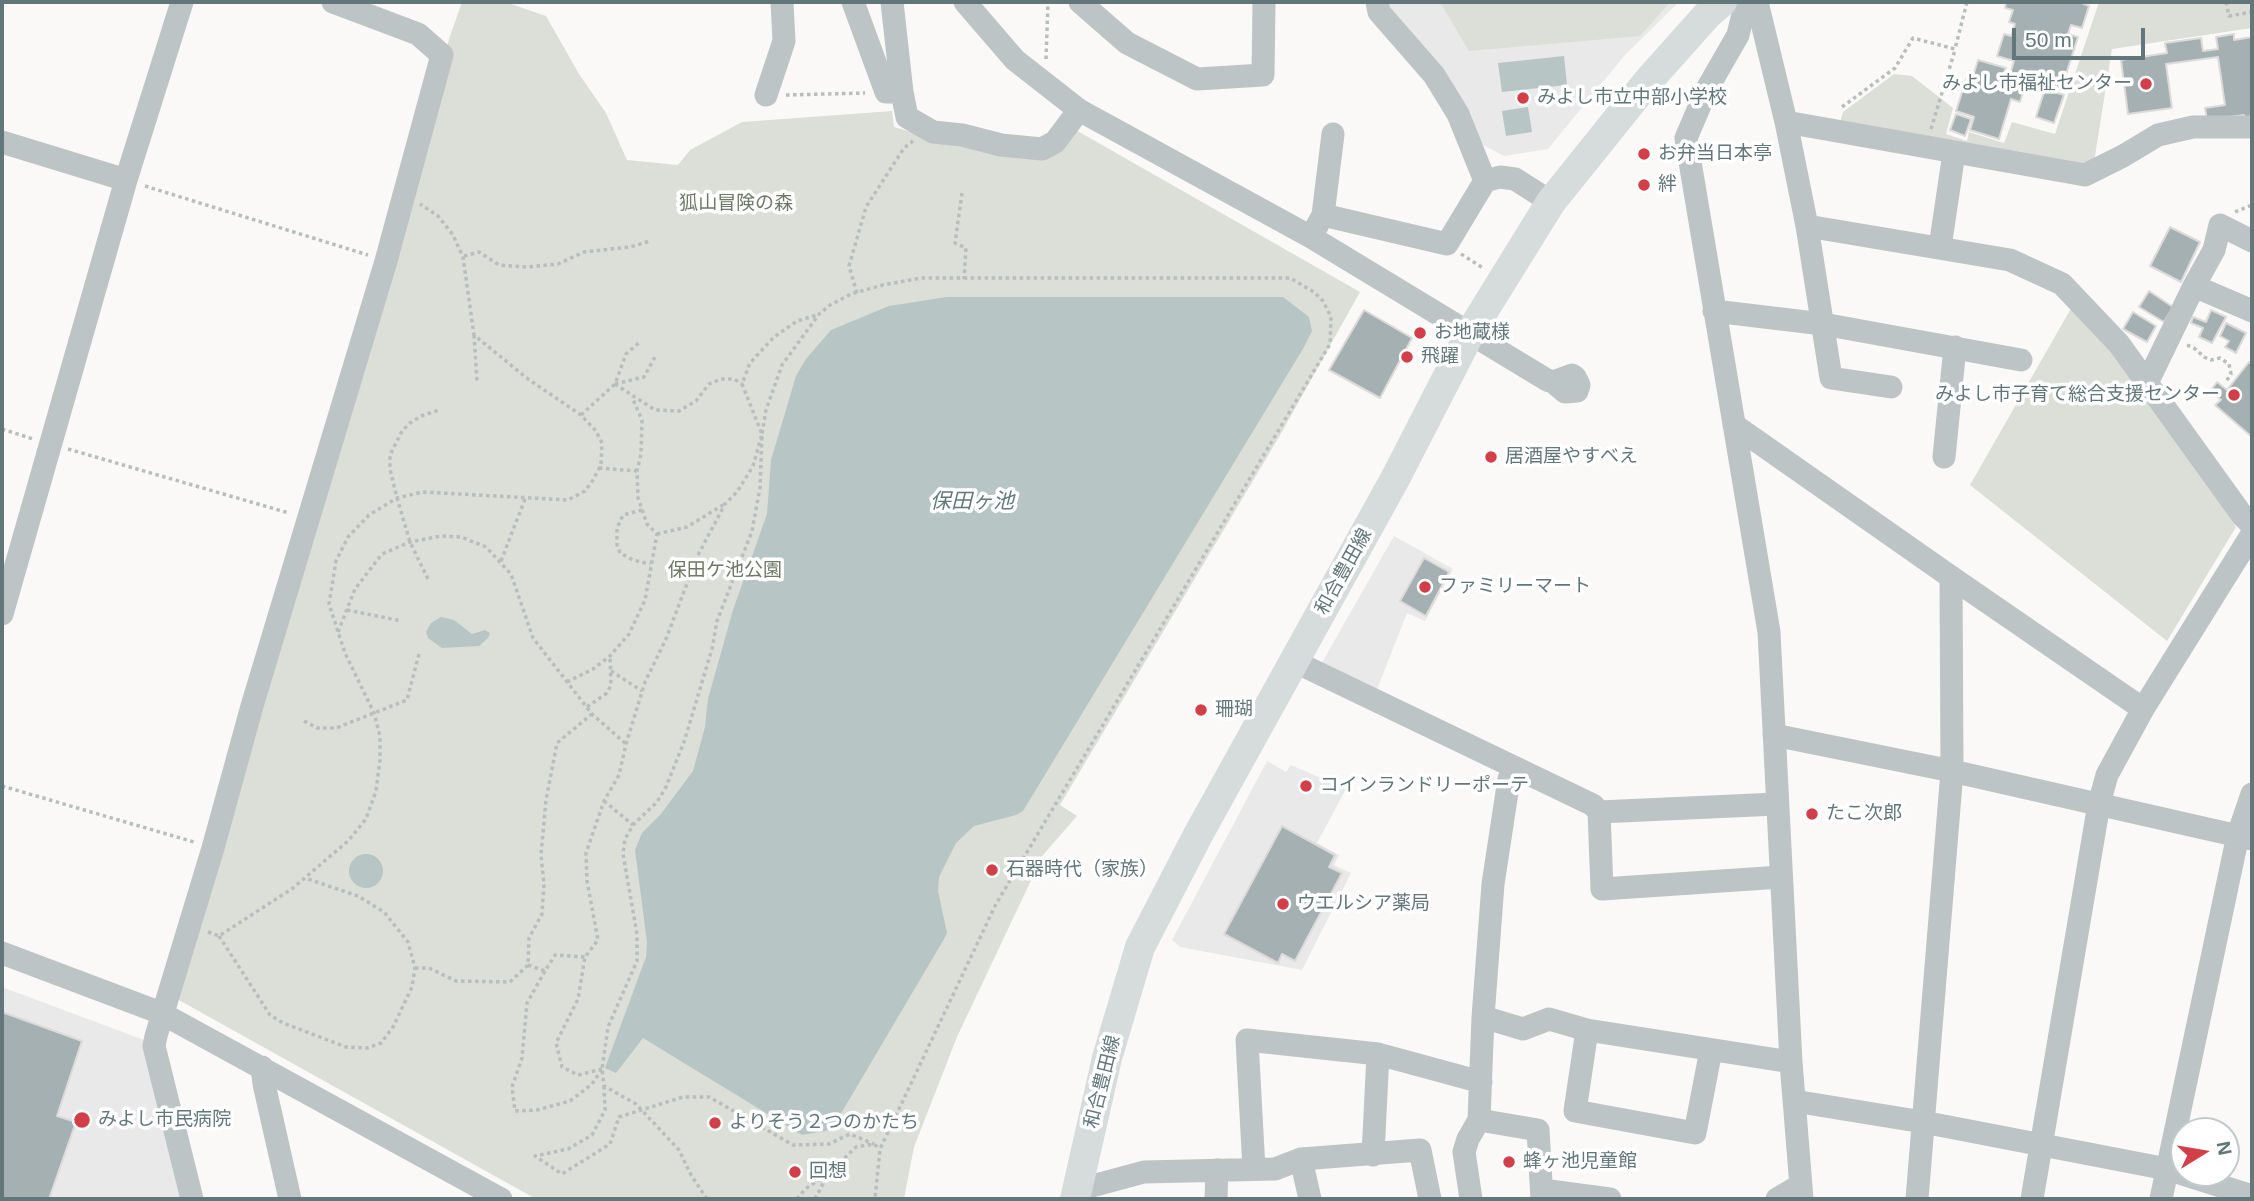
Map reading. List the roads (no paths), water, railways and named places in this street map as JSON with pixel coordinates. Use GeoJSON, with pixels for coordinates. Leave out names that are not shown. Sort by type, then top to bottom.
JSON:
{"type":"FeatureCollection","features":[{"type":"Feature","properties":{"kind":"main road","name":"和合豊田線"},"geometry":{"type":"LineString","coordinates":[[1076,1192],[1107,1058],[1140,947],[1199,833],[1396,477],[1470,333],[1551,202],[1648,80],[1722,2]]}},
{"type":"Feature","properties":{"kind":"street"},"geometry":{"type":"LineString","coordinates":[[2,614],[126,180],[182,2]]}},
{"type":"Feature","properties":{"kind":"street"},"geometry":{"type":"LineString","coordinates":[[192,1199],[154,1045],[161,1013],[213,848],[252,706],[386,261],[442,55],[418,34],[333,2]]}},
{"type":"Feature","properties":{"kind":"street"},"geometry":{"type":"LineString","coordinates":[[766,95],[784,41],[782,2]]}},
{"type":"Feature","properties":{"kind":"street"},"geometry":{"type":"LineString","coordinates":[[853,2],[908,117],[933,132],[962,135],[1001,145],[1042,149],[1055,142],[1079,110]]}},
{"type":"Feature","properties":{"kind":"street"},"geometry":{"type":"LineString","coordinates":[[892,2],[894,92]]}},
{"type":"Feature","properties":{"kind":"street"},"geometry":{"type":"LineString","coordinates":[[965,2],[1015,60],[1079,110],[1311,237],[1553,382]]}},
{"type":"Feature","properties":{"kind":"street"},"geometry":{"type":"LineString","coordinates":[[1080,2],[1127,43],[1197,79],[1263,75],[1264,2]]}},
{"type":"Feature","properties":{"kind":"street"},"geometry":{"type":"LineString","coordinates":[[1377,2],[1379,12],[1434,75],[1458,114],[1485,181]]}},
{"type":"Feature","properties":{"kind":"street"},"geometry":{"type":"LineString","coordinates":[[1746,2],[1738,35],[1707,89],[1686,138],[1769,632],[1791,1062],[1801,1192],[1777,1199]]}},
{"type":"Feature","properties":{"kind":"street"},"geometry":{"type":"LineString","coordinates":[[1757,2],[1786,122],[1807,226],[1831,378],[1891,387]]}},
{"type":"Feature","properties":{"kind":"street"},"geometry":{"type":"LineString","coordinates":[[1786,122],[2085,174],[2158,135],[2193,127],[2252,127]]}},
{"type":"Feature","properties":{"kind":"street"},"geometry":{"type":"LineString","coordinates":[[1311,237],[1323,215],[1333,134]]}},
{"type":"Feature","properties":{"kind":"street"},"geometry":{"type":"LineString","coordinates":[[2,142],[126,180]]}},
{"type":"Feature","properties":{"kind":"street"},"geometry":{"type":"LineString","coordinates":[[1940,247],[1954,153]]}},
{"type":"Feature","properties":{"kind":"street"},"geometry":{"type":"LineString","coordinates":[[1323,215],[1447,244],[1485,181],[1500,177],[1514,178],[1551,202]]}},
{"type":"Feature","properties":{"kind":"street"},"geometry":{"type":"LineString","coordinates":[[2148,381],[2214,250],[2220,225],[2252,241]]}},
{"type":"Feature","properties":{"kind":"street"},"geometry":{"type":"LineString","coordinates":[[1807,226],[2010,260],[2062,284],[2119,344],[2242,515],[2252,525]]}},
{"type":"Feature","properties":{"kind":"street"},"geometry":{"type":"LineString","coordinates":[[2194,286],[2252,311]]}},
{"type":"Feature","properties":{"kind":"street"},"geometry":{"type":"LineString","coordinates":[[1714,311],[1824,324],[2021,360]]}},
{"type":"Feature","properties":{"kind":"street"},"geometry":{"type":"LineString","coordinates":[[1944,457],[1955,347]]}},
{"type":"Feature","properties":{"kind":"street"},"geometry":{"type":"LineString","coordinates":[[1734,425],[2143,709]]}},
{"type":"Feature","properties":{"kind":"street"},"geometry":{"type":"LineString","coordinates":[[2032,1199],[2099,804],[2107,775],[2143,709],[2252,534]]}},
{"type":"Feature","properties":{"kind":"street"},"geometry":{"type":"LineString","coordinates":[[1917,1199],[1952,771],[1951,577]]}},
{"type":"Feature","properties":{"kind":"street"},"geometry":{"type":"LineString","coordinates":[[1295,660],[1593,805],[1599,812],[1602,889],[1781,877]]}},
{"type":"Feature","properties":{"kind":"street"},"geometry":{"type":"LineString","coordinates":[[1774,736],[1952,771],[2245,837]]}},
{"type":"Feature","properties":{"kind":"street"},"geometry":{"type":"LineString","coordinates":[[1471,1199],[1464,1152],[1479,1120],[1483,1017],[1493,884],[1509,779]]}},
{"type":"Feature","properties":{"kind":"street"},"geometry":{"type":"LineString","coordinates":[[2161,1199],[2245,837],[2252,794]]}},
{"type":"Feature","properties":{"kind":"street"},"geometry":{"type":"LineString","coordinates":[[1599,812],[1777,804]]}},
{"type":"Feature","properties":{"kind":"street"},"geometry":{"type":"LineString","coordinates":[[2,953],[161,1013],[501,1199]]}},
{"type":"Feature","properties":{"kind":"street"},"geometry":{"type":"LineString","coordinates":[[1483,1017],[1523,1029],[1549,1019],[1587,1030],[1791,1062]]}},
{"type":"Feature","properties":{"kind":"street"},"geometry":{"type":"LineString","coordinates":[[1587,1030],[1575,1111],[1695,1133],[1711,1050]]}},
{"type":"Feature","properties":{"kind":"street"},"geometry":{"type":"LineString","coordinates":[[1254,1170],[1247,1040],[1378,1054],[1481,1082]]}},
{"type":"Feature","properties":{"kind":"street"},"geometry":{"type":"LineString","coordinates":[[1373,1155],[1378,1054]]}},
{"type":"Feature","properties":{"kind":"street"},"geometry":{"type":"LineString","coordinates":[[262,1067],[290,1199]]}},
{"type":"Feature","properties":{"kind":"street"},"geometry":{"type":"LineString","coordinates":[[1794,1101],[1923,1122],[2167,1170],[2252,1196]]}},
{"type":"Feature","properties":{"kind":"street"},"geometry":{"type":"LineString","coordinates":[[1479,1120],[1538,1130],[1542,1195],[1609,1199]]}},
{"type":"Feature","properties":{"kind":"street"},"geometry":{"type":"LineString","coordinates":[[1076,1192],[1143,1171],[1275,1169],[1301,1159],[1420,1150],[1430,1199]]}},
{"type":"Feature","properties":{"kind":"street"},"geometry":{"type":"LineString","coordinates":[[1301,1159],[1310,1199]]}},
{"type":"Feature","properties":{"kind":"street"},"geometry":{"type":"LineString","coordinates":[[1216,1199],[1217,1170]]}},
{"type":"Feature","properties":{"kind":"water"},"geometry":{"type":"Polygon","coordinates":[[[1564,56],[1567,85],[1502,92],[1498,63],[1564,56]]]}},
{"type":"Feature","properties":{"kind":"water"},"geometry":{"type":"Polygon","coordinates":[[[1528,107],[1532,132],[1506,136],[1502,111],[1528,107]]]}},
{"type":"Feature","properties":{"kind":"water","name":"保田ヶ池"},"geometry":{"type":"Polygon","coordinates":[[[947,297],[1283,297],[1309,317],[1312,331],[1023,811],[974,826],[956,843],[939,877],[938,891],[947,933],[944,939],[836,1122],[831,1123],[830,1130],[802,1135],[643,1038],[616,1073],[605,1068],[646,957],[647,942],[635,850],[642,833],[661,814],[693,771],[705,727],[708,699],[733,610],[767,514],[771,460],[796,376],[806,359],[831,330],[889,306],[947,297]]]}},
{"type":"Feature","properties":{"kind":"water"},"geometry":{"type":"Polygon","coordinates":[[[441,617],[454,620],[472,634],[485,630],[490,633],[479,646],[442,648],[428,638],[426,632],[431,623],[441,617]]]}},
{"type":"Feature","properties":{"kind":"water"},"geometry":{"type":"Polygon","coordinates":[[[366,854],[378,859],[383,871],[378,883],[366,888],[354,883],[349,871],[354,859],[366,854]]]}},
{"type":"Feature","properties":{"kind":"place","name":"みよし市福祉センター"},"geometry":{"type":"Point","coordinates":[2146,84]}},
{"type":"Feature","properties":{"kind":"place","name":"みよし市立中部小学校"},"geometry":{"type":"Point","coordinates":[1523,98]}},
{"type":"Feature","properties":{"kind":"place","name":"お弁当日本亭"},"geometry":{"type":"Point","coordinates":[1644,154]}},
{"type":"Feature","properties":{"kind":"place","name":"絆"},"geometry":{"type":"Point","coordinates":[1644,185]}},
{"type":"Feature","properties":{"kind":"place","name":"お地蔵様"},"geometry":{"type":"Point","coordinates":[1420,333]}},
{"type":"Feature","properties":{"kind":"place","name":"飛躍"},"geometry":{"type":"Point","coordinates":[1407,357]}},
{"type":"Feature","properties":{"kind":"place","name":"みよし市子育て総合支援センター"},"geometry":{"type":"Point","coordinates":[2234,395]}},
{"type":"Feature","properties":{"kind":"place","name":"居酒屋やすべえ"},"geometry":{"type":"Point","coordinates":[1491,457]}},
{"type":"Feature","properties":{"kind":"place","name":"ファミリーマート"},"geometry":{"type":"Point","coordinates":[1425,587]}},
{"type":"Feature","properties":{"kind":"place","name":"珊瑚"},"geometry":{"type":"Point","coordinates":[1201,710]}},
{"type":"Feature","properties":{"kind":"place","name":"コインランドリーポーテ"},"geometry":{"type":"Point","coordinates":[1306,786]}},
{"type":"Feature","properties":{"kind":"place","name":"たこ次郎"},"geometry":{"type":"Point","coordinates":[1812,814]}},
{"type":"Feature","properties":{"kind":"place","name":"石器時代（家族）"},"geometry":{"type":"Point","coordinates":[992,870]}},
{"type":"Feature","properties":{"kind":"place","name":"ウエルシア薬局"},"geometry":{"type":"Point","coordinates":[1283,904]}},
{"type":"Feature","properties":{"kind":"place","name":"みよし市民病院"},"geometry":{"type":"Point","coordinates":[82,1120]}},
{"type":"Feature","properties":{"kind":"place","name":"よりそう２つのかたち"},"geometry":{"type":"Point","coordinates":[715,1123]}},
{"type":"Feature","properties":{"kind":"place","name":"蜂ヶ池児童館"},"geometry":{"type":"Point","coordinates":[1509,1162]}},
{"type":"Feature","properties":{"kind":"place","name":"回想"},"geometry":{"type":"Point","coordinates":[795,1172]}},
{"type":"Feature","properties":{"kind":"park label","name":"狐山冒険の森"},"geometry":{"type":"Point","coordinates":[736,204]}},
{"type":"Feature","properties":{"kind":"park label","name":"保田ケ池公園"},"geometry":{"type":"Point","coordinates":[725,571]}}]}
